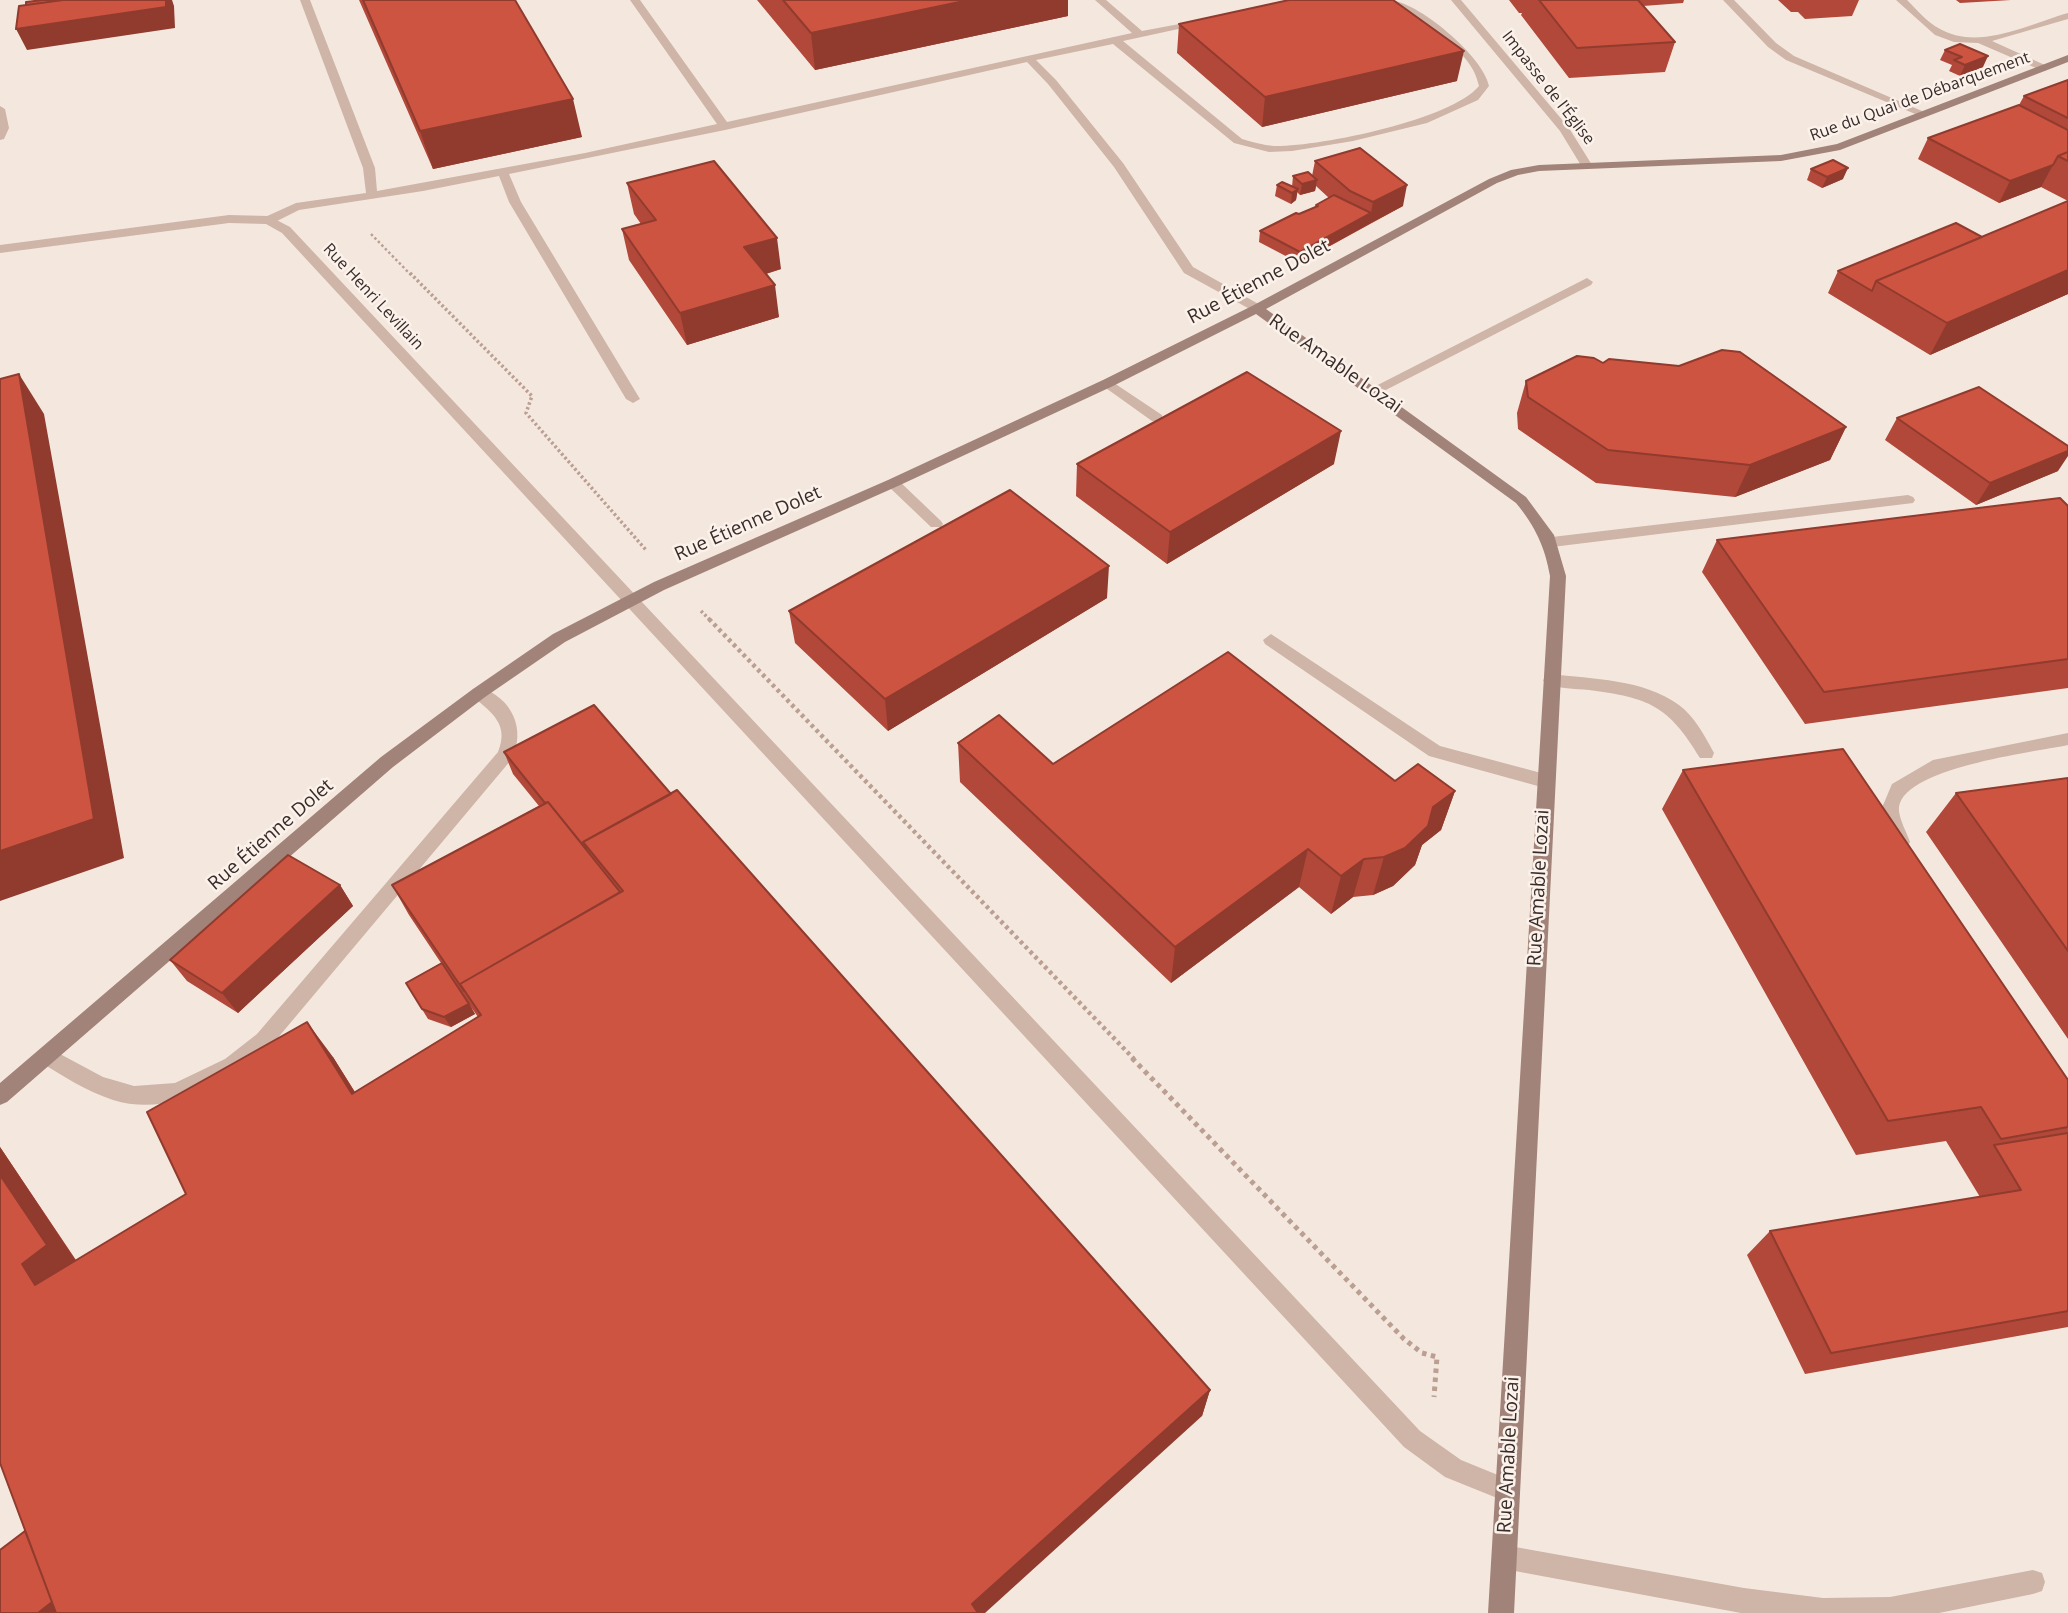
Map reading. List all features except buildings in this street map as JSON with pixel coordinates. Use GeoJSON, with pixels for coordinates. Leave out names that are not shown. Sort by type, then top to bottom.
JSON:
{"type":"FeatureCollection","features":[{"type":"Feature","properties":{"kind":"street"},"geometry":{"type":"LineString","coordinates":[[306,0],[369,169],[372,196]]}},
{"type":"Feature","properties":{"kind":"street"},"geometry":{"type":"LineString","coordinates":[[635,0],[724,127]]}},
{"type":"Feature","properties":{"kind":"street"},"geometry":{"type":"LineString","coordinates":[[1100,0],[1140,35]]}},
{"type":"Feature","properties":{"kind":"street"},"geometry":{"type":"LineString","coordinates":[[1115,40],[1238,141],[1253,147],[1298,148],[1399,128],[1477,97],[1484,87],[1483,78],[1473,64],[1452,43],[1392,0]]}},
{"type":"Feature","properties":{"kind":"street","name":"Impasse de l'Église"},"geometry":{"type":"LineString","coordinates":[[1456,0],[1564,130],[1586,165]]}},
{"type":"Feature","properties":{"kind":"street"},"geometry":{"type":"LineString","coordinates":[[1728,0],[1772,45],[1790,58],[1924,114]]}},
{"type":"Feature","properties":{"kind":"street"},"geometry":{"type":"LineString","coordinates":[[1901,0],[1935,31],[1958,39],[1980,40],[2068,16]]}},
{"type":"Feature","properties":{"kind":"street"},"geometry":{"type":"LineString","coordinates":[[0,249],[229,219],[269,220],[296,207],[503,173],[724,127],[1219,17]]}},
{"type":"Feature","properties":{"kind":"street"},"geometry":{"type":"LineString","coordinates":[[1980,40],[2043,68]]}},
{"type":"Feature","properties":{"kind":"street"},"geometry":{"type":"LineString","coordinates":[[1029,59],[1052,82],[1119,165],[1188,270],[1257,309]]}},
{"type":"Feature","properties":{"kind":"street","name":"Rue du Quai de Débarquement"},"geometry":{"type":"LineString","coordinates":[[1613,164],[1781,159],[1811,155],[1840,147],[2065,61]]}},
{"type":"Feature","properties":{"kind":"street"},"geometry":{"type":"LineString","coordinates":[[0,109],[3,128],[0,137]]}},
{"type":"Feature","properties":{"kind":"street","name":"Rue Étienne Dolet"},"geometry":{"type":"LineString","coordinates":[[0,1096],[387,762],[479,693],[559,638],[632,600],[1108,383],[1257,309],[1493,181],[1515,172],[1613,164]]}},
{"type":"Feature","properties":{"kind":"street"},"geometry":{"type":"LineString","coordinates":[[503,173],[514,202],[633,399]]}},
{"type":"Feature","properties":{"kind":"street","name":"Rue Henri Levillain"},"geometry":{"type":"LineString","coordinates":[[269,220],[296,240],[1402,1429],[1453,1469],[1507,1490]]}},
{"type":"Feature","properties":{"kind":"street"},"geometry":{"type":"LineString","coordinates":[[1373,391],[1587,282]]}},
{"type":"Feature","properties":{"kind":"street","name":"Rue Amable Lozai"},"geometry":{"type":"LineString","coordinates":[[1257,309],[1521,500],[1538,519],[1552,542],[1558,576],[1501,1613]]}},
{"type":"Feature","properties":{"kind":"street"},"geometry":{"type":"LineString","coordinates":[[1108,383],[1157,418]]}},
{"type":"Feature","properties":{"kind":"street"},"geometry":{"type":"LineString","coordinates":[[893,483],[936,524]]}},
{"type":"Feature","properties":{"kind":"street"},"geometry":{"type":"LineString","coordinates":[[1552,542],[1908,500]]}},
{"type":"Feature","properties":{"kind":"street"},"geometry":{"type":"LineString","coordinates":[[1271,640],[1435,751],[1545,781]]}},
{"type":"Feature","properties":{"kind":"street"},"geometry":{"type":"LineString","coordinates":[[1551,680],[1644,695],[1662,704],[1687,723],[1706,753]]}},
{"type":"Feature","properties":{"kind":"street"},"geometry":{"type":"LineString","coordinates":[[47,1056],[114,1091],[145,1097],[195,1086],[238,1064],[264,1040],[505,755],[513,740],[511,724],[501,710],[479,693]]}},
{"type":"Feature","properties":{"kind":"street"},"geometry":{"type":"LineString","coordinates":[[1912,858],[1896,835],[1890,810],[1898,789],[1939,765],[2068,739]]}},
{"type":"Feature","properties":{"kind":"street"},"geometry":{"type":"LineString","coordinates":[[1504,1557],[1744,1601],[1823,1611],[1890,1609],[2033,1582]]}},
{"type":"Feature","properties":{"kind":"path"},"geometry":{"type":"LineString","coordinates":[[296,240],[359,225],[370,233],[532,396],[526,413],[651,556]]}},
{"type":"Feature","properties":{"kind":"path"},"geometry":{"type":"LineString","coordinates":[[699,609],[1404,1339],[1422,1353],[1437,1357],[1431,1454]]}}]}
